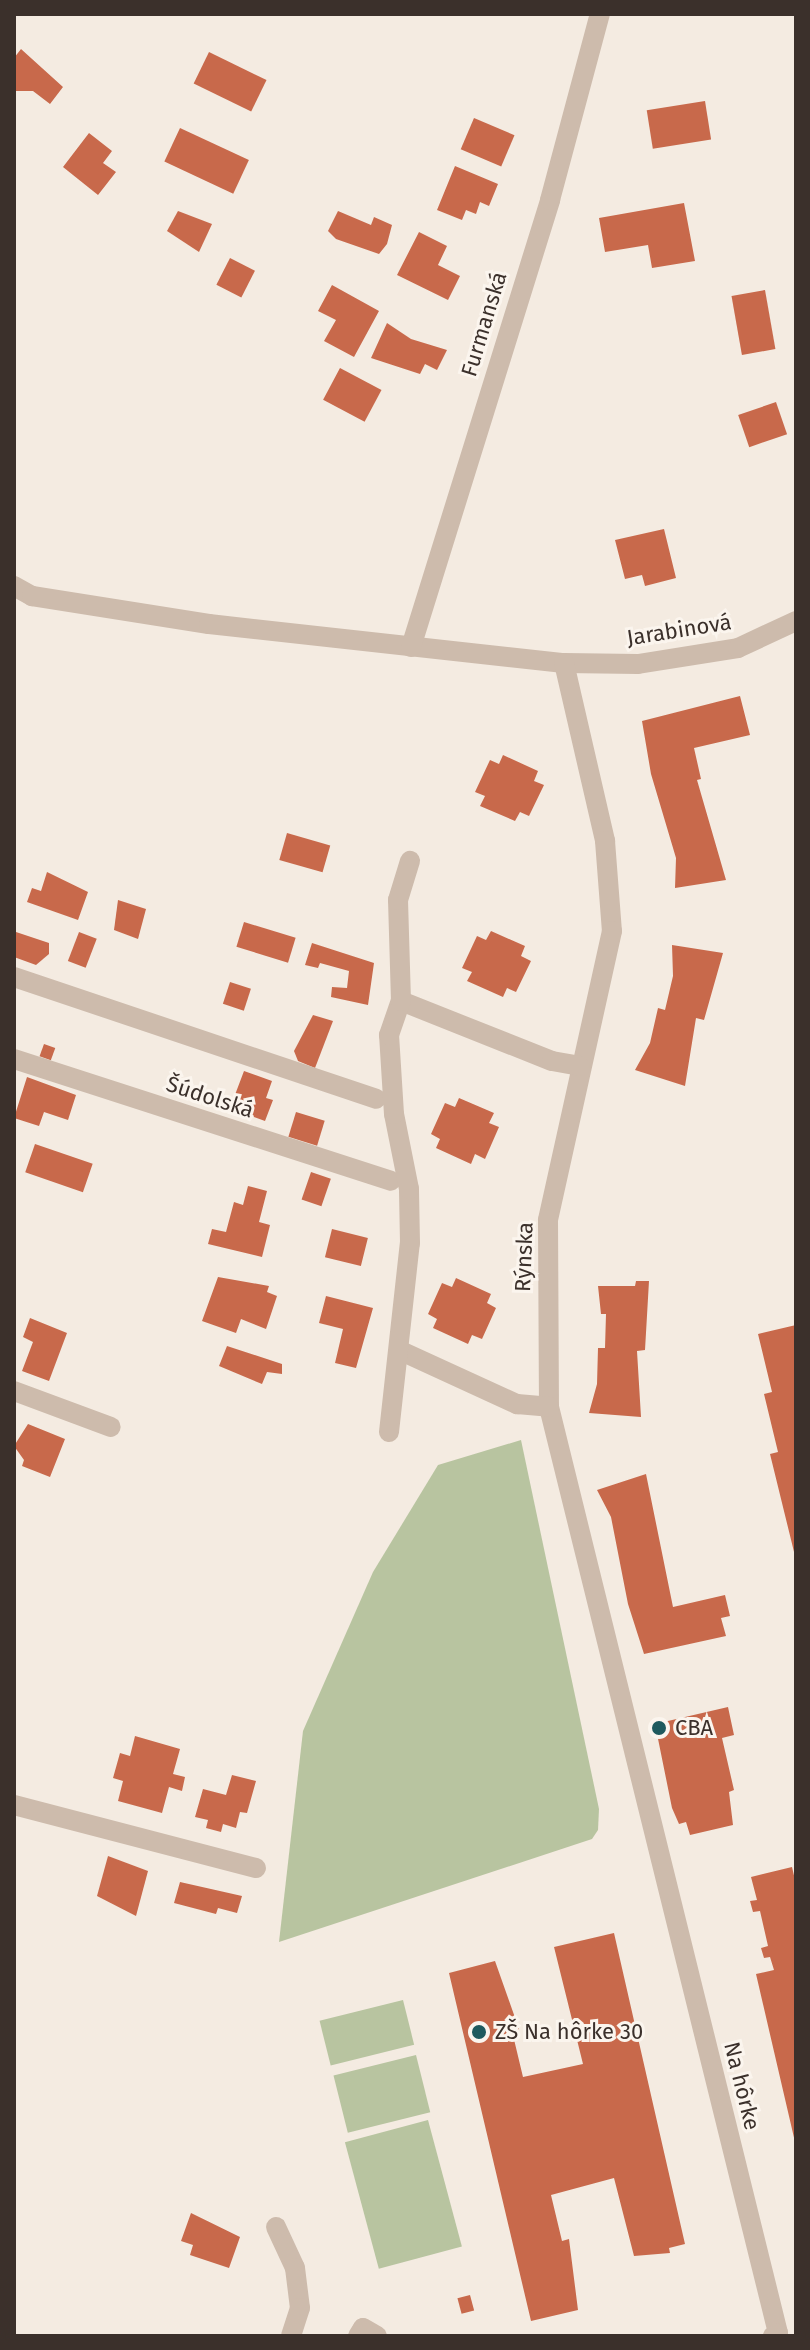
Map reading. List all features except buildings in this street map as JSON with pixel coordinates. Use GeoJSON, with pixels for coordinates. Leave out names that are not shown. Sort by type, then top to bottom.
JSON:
{"type":"FeatureCollection","features":[{"type":"Feature","properties":{"kind":"street","name":"Furmanská"},"geometry":{"type":"LineString","coordinates":[[411,647],[550,200],[600,14]]}},
{"type":"Feature","properties":{"kind":"street","name":"Jarabinová"},"geometry":{"type":"LineString","coordinates":[[14,586],[32,596],[209,624],[564,663],[638,664],[738,648],[796,621]]}},
{"type":"Feature","properties":{"kind":"street","name":"Rýnska"},"geometry":{"type":"LineString","coordinates":[[564,663],[595,782],[612,898],[608,963],[580,1066],[548,1220],[549,1407],[659,1851]]}},
{"type":"Feature","properties":{"kind":"street"},"geometry":{"type":"LineString","coordinates":[[389,1432],[401,1351],[409,1189],[389,1066],[389,1035],[401,1001],[398,900],[410,861]]}},
{"type":"Feature","properties":{"kind":"street"},"geometry":{"type":"LineString","coordinates":[[14,977],[376,1099]]}},
{"type":"Feature","properties":{"kind":"street"},"geometry":{"type":"LineString","coordinates":[[401,1001],[552,1061],[580,1066]]}},
{"type":"Feature","properties":{"kind":"street","name":"Šúdolská"},"geometry":{"type":"LineString","coordinates":[[14,1059],[391,1181]]}},
{"type":"Feature","properties":{"kind":"street"},"geometry":{"type":"LineString","coordinates":[[401,1351],[517,1404],[549,1407]]}},
{"type":"Feature","properties":{"kind":"street"},"geometry":{"type":"LineString","coordinates":[[14,1391],[111,1427]]}},
{"type":"Feature","properties":{"kind":"street"},"geometry":{"type":"LineString","coordinates":[[14,1805],[256,1868]]}},
{"type":"Feature","properties":{"kind":"street","name":"Na hôrke"},"geometry":{"type":"LineString","coordinates":[[659,1851],[782,2333]]}},
{"type":"Feature","properties":{"kind":"street"},"geometry":{"type":"LineString","coordinates":[[276,2227],[295,2268],[300,2308],[291,2336]]}},
{"type":"Feature","properties":{"kind":"green space"},"geometry":{"type":"Polygon","coordinates":[[[521,1440],[599,1809],[598,1830],[592,1839],[279,1942],[303,1731],[373,1572],[438,1465],[521,1440]]]}},
{"type":"Feature","properties":{"kind":"green space"},"geometry":{"type":"Polygon","coordinates":[[[403,2000],[414,2045],[331,2065],[320,2021],[403,2000]]]}},
{"type":"Feature","properties":{"kind":"green space"},"geometry":{"type":"Polygon","coordinates":[[[416,2055],[430,2112],[348,2133],[334,2076],[416,2055]]]}},
{"type":"Feature","properties":{"kind":"green space"},"geometry":{"type":"Polygon","coordinates":[[[428,2120],[462,2247],[379,2269],[345,2142],[428,2120]]]}},
{"type":"Feature","properties":{"kind":"place","name":"CBA"},"geometry":{"type":"Point","coordinates":[659,1728]}},
{"type":"Feature","properties":{"kind":"place","name":"ZŠ Na hôrke 30"},"geometry":{"type":"Point","coordinates":[479,2032]}}]}
